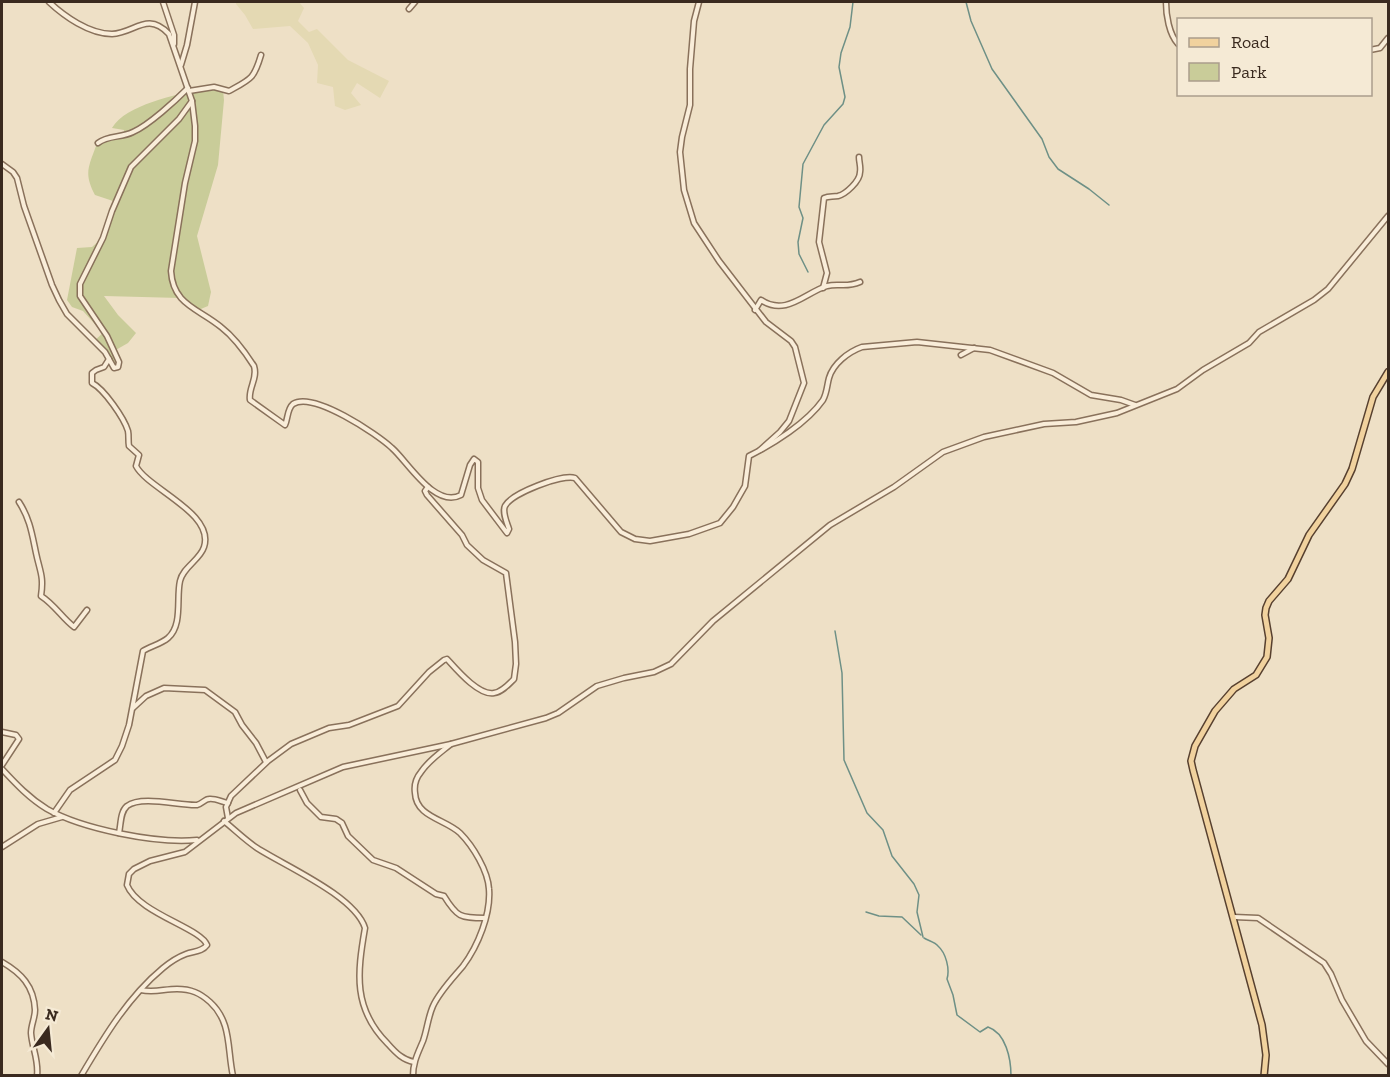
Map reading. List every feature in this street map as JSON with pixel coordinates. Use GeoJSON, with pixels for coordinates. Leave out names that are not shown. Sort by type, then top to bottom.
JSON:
{"type":"FeatureCollection","features":[{"type":"Feature","properties":{"kind":"main road"},"geometry":{"type":"LineString","coordinates":[[1264,1076],[1266,1055],[1262,1025],[1193,770],[1192,753],[1202,732],[1228,695],[1251,681],[1263,665],[1269,645],[1266,608],[1288,579],[1309,535],[1345,484],[1352,469],[1373,398],[1389,372]]}},
{"type":"Feature","properties":{"kind":"street"},"geometry":{"type":"LineString","coordinates":[[49,2],[72,20],[91,29],[113,34],[141,24],[155,24],[163,27],[169,34],[192,101],[195,141],[185,183],[171,271],[174,289],[188,305],[222,328],[254,366],[255,379],[249,396],[253,403],[285,425],[289,410],[294,404],[303,401],[327,407],[385,442],[428,487],[438,494],[457,497],[463,490],[472,461],[476,460],[478,462],[478,488],[482,500],[507,533],[509,529],[504,510],[506,504],[518,494],[569,476],[575,478],[621,532],[635,539],[650,541],[689,534],[720,523],[733,507],[745,486],[749,456],[766,448],[799,424],[823,400],[832,370],[855,349],[862,347],[917,342],[990,350],[1046,370],[1091,395],[1136,405]]}},
{"type":"Feature","properties":{"kind":"street"},"geometry":{"type":"LineString","coordinates":[[163,2],[174,35],[174,47]]}},
{"type":"Feature","properties":{"kind":"street"},"geometry":{"type":"LineString","coordinates":[[181,66],[195,2]]}},
{"type":"Feature","properties":{"kind":"street"},"geometry":{"type":"LineString","coordinates":[[409,9],[415,2]]}},
{"type":"Feature","properties":{"kind":"street"},"geometry":{"type":"LineString","coordinates":[[699,2],[694,21],[690,105],[682,137],[684,190],[694,223],[719,261],[755,310],[795,347],[804,383],[789,421],[757,452]]}},
{"type":"Feature","properties":{"kind":"street"},"geometry":{"type":"LineString","coordinates":[[1166,2],[1170,27],[1177,42]]}},
{"type":"Feature","properties":{"kind":"street"},"geometry":{"type":"LineString","coordinates":[[1372,50],[1380,48],[1389,38]]}},
{"type":"Feature","properties":{"kind":"street"},"geometry":{"type":"LineString","coordinates":[[98,143],[108,137],[127,135],[136,131],[188,89],[214,87],[229,91],[248,81],[255,74],[261,54]]}},
{"type":"Feature","properties":{"kind":"street"},"geometry":{"type":"LineString","coordinates":[[2,164],[17,178],[24,206],[59,300],[68,314],[92,337],[114,368],[118,367],[119,362],[107,336],[80,296],[80,284],[103,238],[131,167],[179,119],[192,101]]}},
{"type":"Feature","properties":{"kind":"street"},"geometry":{"type":"LineString","coordinates":[[823,288],[827,273],[819,242],[824,198],[839,196],[856,181],[861,173],[859,157]]}},
{"type":"Feature","properties":{"kind":"street"},"geometry":{"type":"LineString","coordinates":[[81,1076],[100,1042],[141,990],[164,967],[187,953],[202,950],[207,945],[203,938],[137,899],[127,885],[129,874],[134,869],[150,861],[185,852],[226,820],[253,805],[343,768],[451,744],[546,718],[558,713],[597,686],[661,670],[680,655],[713,621],[830,525],[894,487],[943,452],[984,437],[1044,424],[1076,422],[1117,413],[1177,389],[1203,370],[1249,343],[1258,332],[1314,300],[1339,276],[1388,217]]}},
{"type":"Feature","properties":{"kind":"street"},"geometry":{"type":"LineString","coordinates":[[755,310],[761,300],[772,305],[794,304],[817,289],[828,286],[847,286],[860,282]]}},
{"type":"Feature","properties":{"kind":"street"},"geometry":{"type":"LineString","coordinates":[[961,355],[975,348]]}},
{"type":"Feature","properties":{"kind":"street"},"geometry":{"type":"LineString","coordinates":[[54,813],[70,790],[115,760],[122,746],[132,708],[143,651],[166,640],[170,635],[179,606],[180,582],[183,574],[201,553],[205,539],[193,515],[166,492],[145,479],[137,468],[139,454],[130,448],[127,427],[108,396],[91,381],[94,371],[104,367],[109,359]]}},
{"type":"Feature","properties":{"kind":"street"},"geometry":{"type":"LineString","coordinates":[[226,820],[228,803],[234,793],[266,762],[291,744],[329,728],[349,725],[401,705],[429,672],[444,660],[447,660],[477,687],[489,693],[497,693],[514,679],[515,642],[506,573],[483,560],[467,545],[425,491],[428,487]]}},
{"type":"Feature","properties":{"kind":"street"},"geometry":{"type":"LineString","coordinates":[[20,502],[30,522],[43,576],[41,596],[57,608],[63,618],[74,627],[87,610]]}},
{"type":"Feature","properties":{"kind":"street"},"geometry":{"type":"LineString","coordinates":[[132,708],[146,696],[164,688],[205,690],[235,712],[256,742],[266,762]]}},
{"type":"Feature","properties":{"kind":"street"},"geometry":{"type":"LineString","coordinates":[[2,732],[16,735],[19,739],[2,767],[25,794],[54,813],[119,833],[173,842],[199,840]]}},
{"type":"Feature","properties":{"kind":"street"},"geometry":{"type":"LineString","coordinates":[[413,1076],[414,1062],[433,1006],[464,964],[485,918],[490,892],[489,883],[473,851],[460,833],[422,811],[415,796],[415,786],[422,770],[451,744]]}},
{"type":"Feature","properties":{"kind":"street"},"geometry":{"type":"LineString","coordinates":[[300,790],[307,803],[321,817],[336,819],[342,823],[348,836],[373,860],[396,868],[436,894],[444,896],[455,914],[465,918],[485,918]]}},
{"type":"Feature","properties":{"kind":"street"},"geometry":{"type":"LineString","coordinates":[[119,833],[122,812],[134,803],[160,802],[198,805],[212,798],[228,803]]}},
{"type":"Feature","properties":{"kind":"street"},"geometry":{"type":"LineString","coordinates":[[2,847],[38,824],[63,816]]}},
{"type":"Feature","properties":{"kind":"street"},"geometry":{"type":"LineString","coordinates":[[226,820],[249,842],[337,895],[362,921],[365,928],[359,985],[363,1007],[378,1035],[400,1056],[414,1062]]}},
{"type":"Feature","properties":{"kind":"street"},"geometry":{"type":"LineString","coordinates":[[1234,917],[1258,918],[1324,963],[1366,1041],[1389,1064]]}},
{"type":"Feature","properties":{"kind":"street"},"geometry":{"type":"LineString","coordinates":[[2,962],[22,976],[32,991],[35,1009],[31,1034],[38,1061],[37,1076]]}},
{"type":"Feature","properties":{"kind":"street"},"geometry":{"type":"LineString","coordinates":[[141,990],[152,992],[176,988],[200,993],[218,1009],[224,1020],[233,1076]]}},
{"type":"Feature","properties":{"kind":"shaded area"},"geometry":{"type":"Polygon","coordinates":[[[236,2],[299,2],[304,8],[298,21],[309,32],[317,29],[348,60],[389,81],[380,98],[357,83],[351,93],[361,105],[345,110],[335,106],[333,87],[317,83],[318,65],[308,43],[290,26],[253,29],[236,2]]]}},
{"type":"Feature","properties":{"kind":"green space"},"geometry":{"type":"Polygon","coordinates":[[[201,88],[223,90],[224,100],[218,165],[197,236],[211,292],[208,306],[196,311],[180,298],[104,296],[118,315],[136,333],[128,343],[114,351],[119,362],[118,367],[114,367],[94,341],[103,333],[83,311],[72,307],[67,300],[77,248],[92,247],[100,240],[116,202],[95,195],[88,176],[91,160],[96,146],[124,134],[124,130],[112,128],[128,113],[152,102],[201,88]]]}},
{"type":"Feature","properties":{"kind":"waterway"},"geometry":{"type":"LineString","coordinates":[[808,272],[799,254],[798,242],[803,218],[799,207],[803,164],[824,125],[843,104],[845,97],[839,67],[850,27],[853,2]]}},
{"type":"Feature","properties":{"kind":"waterway"},"geometry":{"type":"LineString","coordinates":[[966,2],[971,21],[992,69],[1042,139],[1049,157],[1058,169],[1109,205]]}},
{"type":"Feature","properties":{"kind":"waterway"},"geometry":{"type":"LineString","coordinates":[[835,631],[842,673],[844,760],[867,813],[883,830],[892,856],[914,884],[919,895],[917,912],[923,937]]}},
{"type":"Feature","properties":{"kind":"waterway"},"geometry":{"type":"LineString","coordinates":[[866,912],[879,916],[902,917],[921,935]]}},
{"type":"Feature","properties":{"kind":"waterway"},"geometry":{"type":"LineString","coordinates":[[924,938],[937,945],[947,961],[947,979],[957,1015],[980,1032],[988,1027],[999,1035],[1006,1047],[1011,1076]]}}]}
